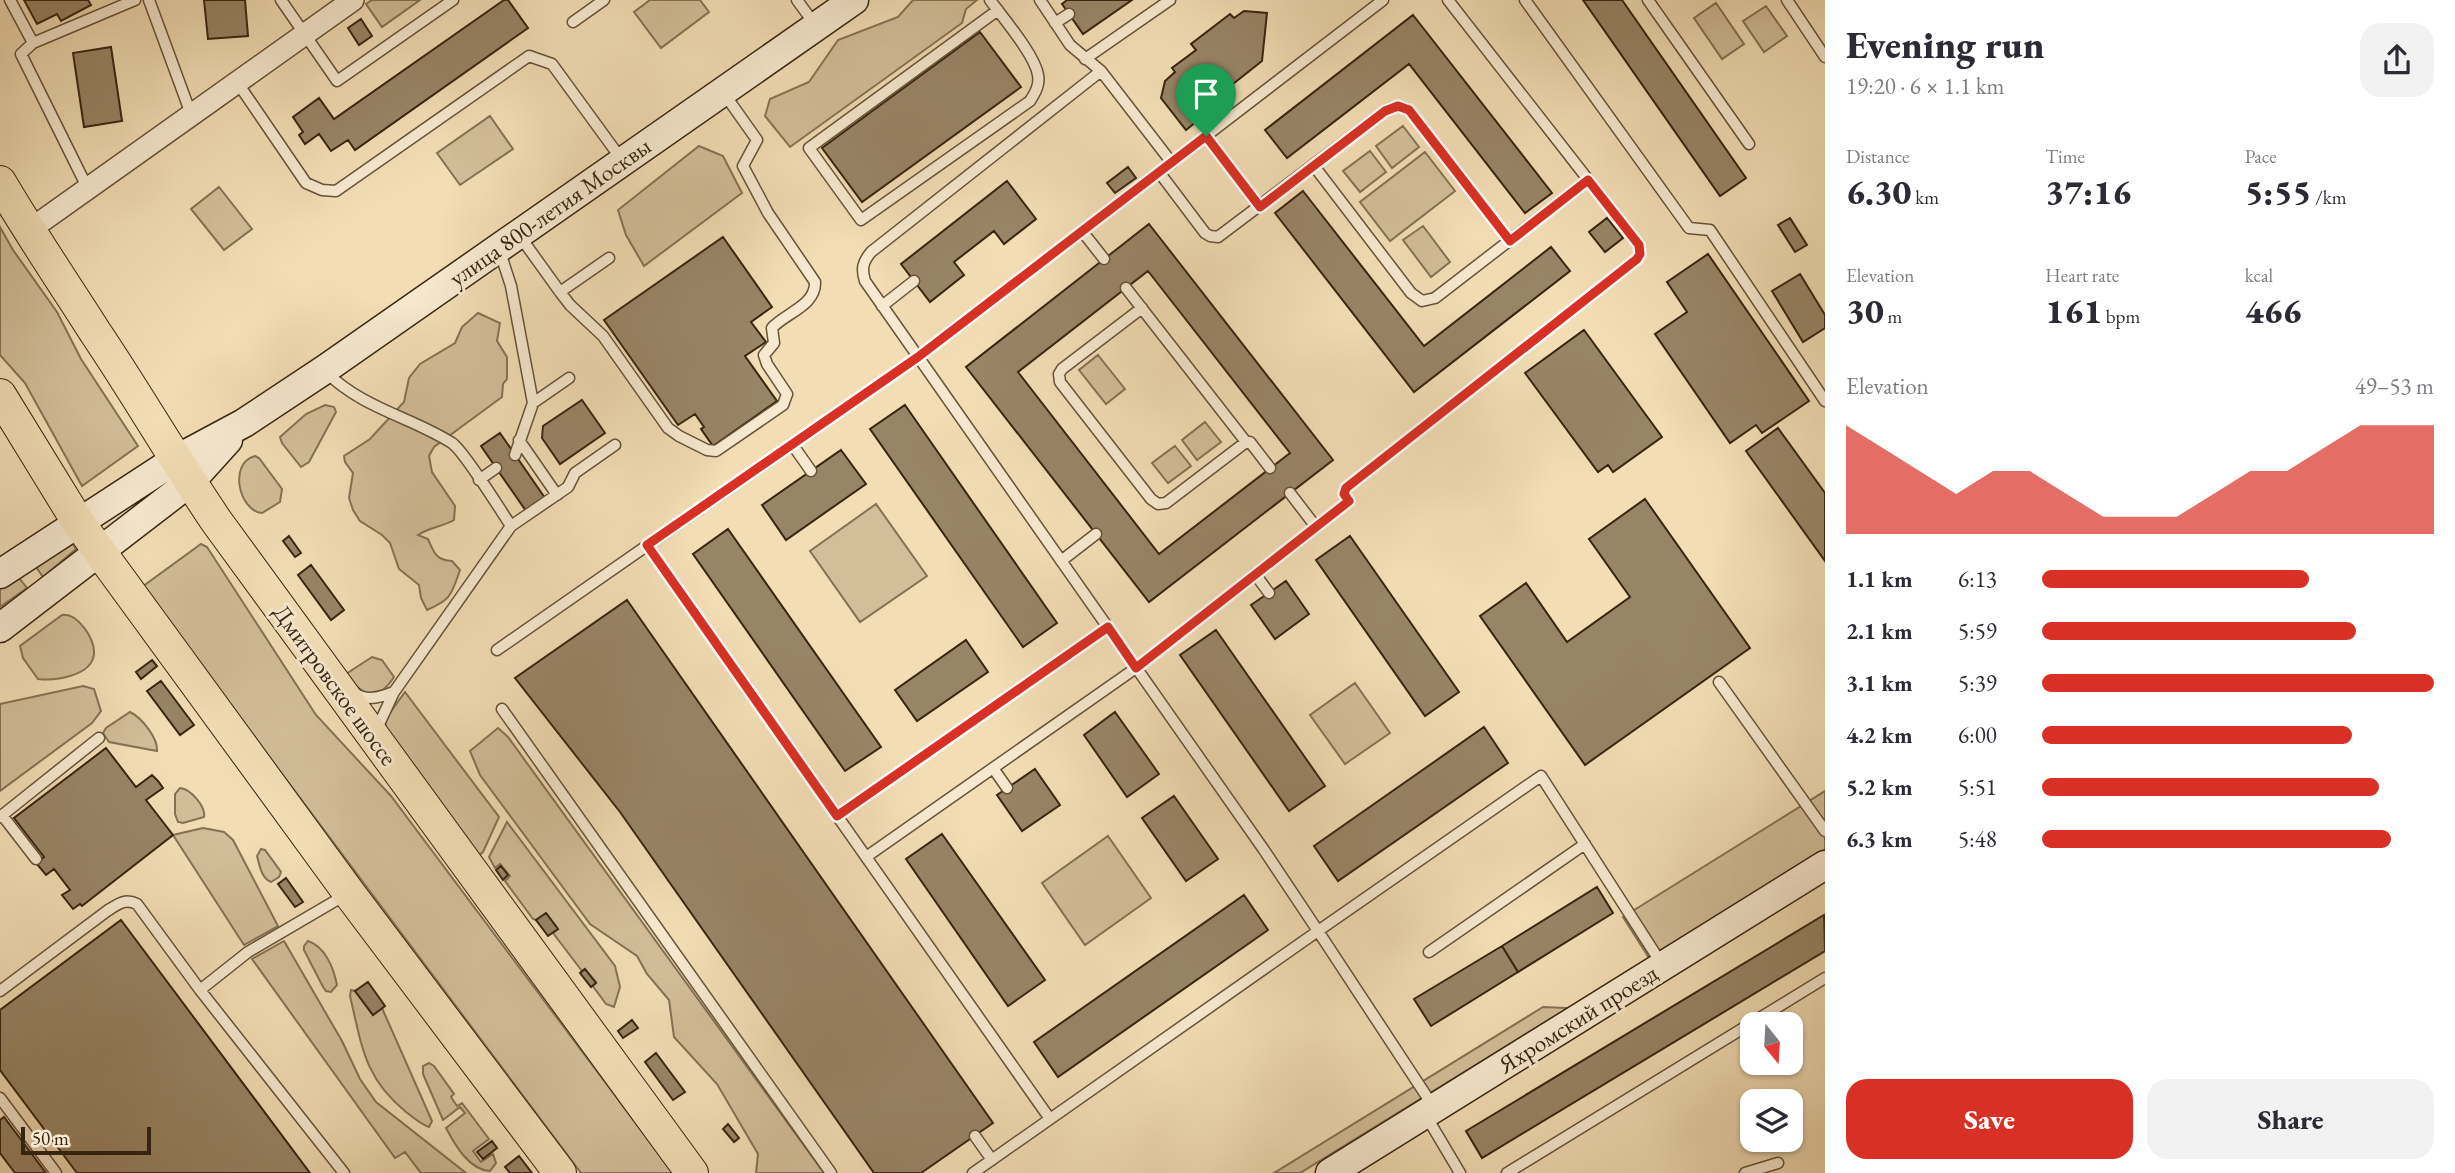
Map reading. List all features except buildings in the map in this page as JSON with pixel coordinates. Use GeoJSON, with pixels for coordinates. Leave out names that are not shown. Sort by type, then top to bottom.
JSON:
{"type":"FeatureCollection","features":[{"type":"Feature","properties":{"kind":"main road","name":"улица 800-летия Москвы"},"geometry":{"type":"LineString","coordinates":[[0,628],[100,552],[183,471],[244,423],[509,242],[854,0]]}},
{"type":"Feature","properties":{"kind":"main road","name":"Дмитровское шоссе"},"geometry":{"type":"LineString","coordinates":[[0,182],[28,231],[183,471],[388,758],[692,1173]]}},
{"type":"Feature","properties":{"kind":"main road"},"geometry":{"type":"LineString","coordinates":[[0,396],[100,552],[349,893],[560,1173]]}},
{"type":"Feature","properties":{"kind":"main road","name":"улица 800-летия Москвы"},"geometry":{"type":"LineString","coordinates":[[0,574],[79,522],[183,471]]}},
{"type":"Feature","properties":{"kind":"main road","name":"Яхромский проезд"},"geometry":{"type":"LineString","coordinates":[[1330,1173],[1825,865]]}},
{"type":"Feature","properties":{"kind":"street"},"geometry":{"type":"LineString","coordinates":[[28,231],[352,0]]}},
{"type":"Feature","properties":{"kind":"lane"},"geometry":{"type":"LineString","coordinates":[[10,0],[33,43]]}},
{"type":"Feature","properties":{"kind":"lane"},"geometry":{"type":"LineString","coordinates":[[88,189],[21,54],[33,43],[135,0]]}},
{"type":"Feature","properties":{"kind":"lane"},"geometry":{"type":"LineString","coordinates":[[149,0],[191,114]]}},
{"type":"Feature","properties":{"kind":"lane"},"geometry":{"type":"LineString","coordinates":[[281,0],[337,82],[453,0]]}},
{"type":"Feature","properties":{"kind":"lane"},"geometry":{"type":"LineString","coordinates":[[573,22],[604,0]]}},
{"type":"Feature","properties":{"kind":"lane"},"geometry":{"type":"LineString","coordinates":[[797,0],[817,26]]}},
{"type":"Feature","properties":{"kind":"lane"},"geometry":{"type":"LineString","coordinates":[[990,0],[998,10],[1034,63],[1038,83],[1031,101],[861,220],[809,148],[998,10]]}},
{"type":"Feature","properties":{"kind":"lane"},"geometry":{"type":"LineString","coordinates":[[1040,0],[1070,45],[1101,71],[1172,163]]}},
{"type":"Feature","properties":{"kind":"lane"},"geometry":{"type":"LineString","coordinates":[[1085,58],[1170,0]]}},
{"type":"Feature","properties":{"kind":"lane"},"geometry":{"type":"LineString","coordinates":[[497,650],[918,357],[1383,0]]}},
{"type":"Feature","properties":{"kind":"lane"},"geometry":{"type":"LineString","coordinates":[[866,857],[1136,668],[1349,501],[1344,494],[1346,488],[1637,259],[1640,254],[1639,245],[1448,0]]}},
{"type":"Feature","properties":{"kind":"lane"},"geometry":{"type":"LineString","coordinates":[[1525,0],[1689,228],[1710,230],[1825,401]]}},
{"type":"Feature","properties":{"kind":"lane"},"geometry":{"type":"LineString","coordinates":[[1648,0],[1749,144]]}},
{"type":"Feature","properties":{"kind":"lane"},"geometry":{"type":"LineString","coordinates":[[1787,0],[1825,57]]}},
{"type":"Feature","properties":{"kind":"lane"},"geometry":{"type":"LineString","coordinates":[[1055,23],[1069,13]]}},
{"type":"Feature","properties":{"kind":"lane"},"geometry":{"type":"LineString","coordinates":[[236,82],[306,183],[322,190],[336,191],[529,56],[552,64],[623,162]]}},
{"type":"Feature","properties":{"kind":"lane"},"geometry":{"type":"LineString","coordinates":[[1101,71],[871,252],[863,262],[865,281],[1264,850],[1430,1111],[1460,1173]]}},
{"type":"Feature","properties":{"kind":"lane"},"geometry":{"type":"LineString","coordinates":[[509,242],[603,336],[663,422],[679,436],[707,450],[716,451],[783,405],[787,394],[764,355],[774,343],[772,328],[810,300],[815,282],[768,213],[743,166],[757,140],[723,92]]}},
{"type":"Feature","properties":{"kind":"lane"},"geometry":{"type":"LineString","coordinates":[[1159,173],[1210,236],[1218,237],[1385,111],[1398,106],[1404,107],[1510,241]]}},
{"type":"Feature","properties":{"kind":"lane"},"geometry":{"type":"LineString","coordinates":[[1206,136],[1260,207]]}},
{"type":"Feature","properties":{"kind":"lane"},"geometry":{"type":"LineString","coordinates":[[1314,166],[1417,299],[1428,301],[1588,180]]}},
{"type":"Feature","properties":{"kind":"lane"},"geometry":{"type":"LineString","coordinates":[[1082,231],[1104,259]]}},
{"type":"Feature","properties":{"kind":"lane"},"geometry":{"type":"LineString","coordinates":[[509,242],[511,286],[533,403],[515,455]]}},
{"type":"Feature","properties":{"kind":"lane"},"geometry":{"type":"LineString","coordinates":[[560,292],[609,258]]}},
{"type":"Feature","properties":{"kind":"lane"},"geometry":{"type":"LineString","coordinates":[[882,306],[914,281]]}},
{"type":"Feature","properties":{"kind":"lane"},"geometry":{"type":"LineString","coordinates":[[1126,288],[1246,442],[1249,441],[1270,468]]}},
{"type":"Feature","properties":{"kind":"lane"},"geometry":{"type":"LineString","coordinates":[[1142,308],[1062,369],[1058,378],[1060,382],[1151,499],[1158,504],[1166,503],[1246,442]]}},
{"type":"Feature","properties":{"kind":"lane"},"geometry":{"type":"LineString","coordinates":[[324,370],[357,398],[455,444],[512,526]]}},
{"type":"Feature","properties":{"kind":"lane"},"geometry":{"type":"LineString","coordinates":[[533,403],[569,378]]}},
{"type":"Feature","properties":{"kind":"lane"},"geometry":{"type":"LineString","coordinates":[[519,440],[557,495]]}},
{"type":"Feature","properties":{"kind":"lane"},"geometry":{"type":"LineString","coordinates":[[792,444],[811,471]]}},
{"type":"Feature","properties":{"kind":"lane"},"geometry":{"type":"LineString","coordinates":[[388,758],[379,733],[380,722],[394,692],[512,526],[568,487],[575,473],[615,445]]}},
{"type":"Feature","properties":{"kind":"lane"},"geometry":{"type":"LineString","coordinates":[[479,480],[496,468]]}},
{"type":"Feature","properties":{"kind":"lane"},"geometry":{"type":"LineString","coordinates":[[1290,493],[1316,527]]}},
{"type":"Feature","properties":{"kind":"lane"},"geometry":{"type":"LineString","coordinates":[[1061,561],[1096,534]]}},
{"type":"Feature","properties":{"kind":"lane"},"geometry":{"type":"LineString","coordinates":[[647,545],[1050,1119]]}},
{"type":"Feature","properties":{"kind":"lane"},"geometry":{"type":"LineString","coordinates":[[1255,574],[1269,593]]}},
{"type":"Feature","properties":{"kind":"lane"},"geometry":{"type":"LineString","coordinates":[[837,816],[1108,627]]}},
{"type":"Feature","properties":{"kind":"lane"},"geometry":{"type":"LineString","coordinates":[[330,677],[363,698],[381,697],[394,692]]}},
{"type":"Feature","properties":{"kind":"lane"},"geometry":{"type":"LineString","coordinates":[[1720,682],[1825,831]]}},
{"type":"Feature","properties":{"kind":"lane"},"geometry":{"type":"LineString","coordinates":[[502,709],[831,1173]]}},
{"type":"Feature","properties":{"kind":"lane"},"geometry":{"type":"LineString","coordinates":[[36,859],[1,816],[99,738]]}},
{"type":"Feature","properties":{"kind":"lane"},"geometry":{"type":"LineString","coordinates":[[993,768],[1007,788]]}},
{"type":"Feature","properties":{"kind":"lane"},"geometry":{"type":"LineString","coordinates":[[973,1173],[1541,776],[1663,966]]}},
{"type":"Feature","properties":{"kind":"lane"},"geometry":{"type":"LineString","coordinates":[[1429,952],[1585,844]]}},
{"type":"Feature","properties":{"kind":"lane"},"geometry":{"type":"LineString","coordinates":[[200,990],[248,953],[349,893]]}},
{"type":"Feature","properties":{"kind":"lane"},"geometry":{"type":"LineString","coordinates":[[0,975],[4,988],[107,911],[129,900],[138,904],[200,990],[344,1173]]}},
{"type":"Feature","properties":{"kind":"lane"},"geometry":{"type":"LineString","coordinates":[[1507,1173],[1825,978]]}},
{"type":"Feature","properties":{"kind":"lane"},"geometry":{"type":"LineString","coordinates":[[0,1098],[56,1173]]}},
{"type":"Feature","properties":{"kind":"lane"},"geometry":{"type":"LineString","coordinates":[[975,1136],[992,1160]]}},
{"type":"Feature","properties":{"kind":"lane"},"geometry":{"type":"LineString","coordinates":[[1745,1173],[1778,1163]]}},
{"type":"Feature","properties":{"kind":"shaded area"},"geometry":{"type":"Polygon","coordinates":[[[372,0],[420,0],[382,27],[366,4],[372,0]]]}},
{"type":"Feature","properties":{"kind":"shaded area"},"geometry":{"type":"Polygon","coordinates":[[[650,0],[700,0],[709,12],[661,48],[634,12],[650,0]]]}},
{"type":"Feature","properties":{"kind":"shaded area"},"geometry":{"type":"Polygon","coordinates":[[[913,0],[977,0],[966,9],[962,23],[790,147],[765,116],[770,99],[809,82],[838,40],[898,17],[913,0]]]}},
{"type":"Feature","properties":{"kind":"shaded area"},"geometry":{"type":"Polygon","coordinates":[[[1716,3],[1744,44],[1722,59],[1694,18],[1716,3]]]}},
{"type":"Feature","properties":{"kind":"shaded area"},"geometry":{"type":"Polygon","coordinates":[[[1766,6],[1787,36],[1764,52],[1743,21],[1766,6]]]}},
{"type":"Feature","properties":{"kind":"shaded area"},"geometry":{"type":"Polygon","coordinates":[[[490,116],[513,149],[460,185],[437,153],[490,116]]]}},
{"type":"Feature","properties":{"kind":"shaded area"},"geometry":{"type":"Polygon","coordinates":[[[1403,126],[1419,147],[1392,168],[1376,146],[1403,126]]]}},
{"type":"Feature","properties":{"kind":"shaded area"},"geometry":{"type":"Polygon","coordinates":[[[699,146],[723,156],[742,193],[644,266],[626,235],[618,210],[699,146]]]}},
{"type":"Feature","properties":{"kind":"shaded area"},"geometry":{"type":"Polygon","coordinates":[[[1370,151],[1386,172],[1360,192],[1343,171],[1370,151]]]}},
{"type":"Feature","properties":{"kind":"shaded area"},"geometry":{"type":"Polygon","coordinates":[[[1425,152],[1455,191],[1390,241],[1360,202],[1425,152]]]}},
{"type":"Feature","properties":{"kind":"shaded area"},"geometry":{"type":"Polygon","coordinates":[[[219,187],[252,229],[224,250],[191,209],[219,187]]]}},
{"type":"Feature","properties":{"kind":"shaded area"},"geometry":{"type":"Polygon","coordinates":[[[1423,226],[1450,262],[1431,277],[1403,240],[1423,226]]]}},
{"type":"Feature","properties":{"kind":"shaded area"},"geometry":{"type":"Polygon","coordinates":[[[0,227],[57,312],[81,359],[138,446],[82,486],[25,383],[0,355],[0,227]]]}},
{"type":"Feature","properties":{"kind":"shaded area"},"geometry":{"type":"Polygon","coordinates":[[[478,313],[500,323],[497,341],[507,357],[507,379],[503,384],[502,397],[434,447],[429,456],[432,472],[455,506],[454,520],[418,535],[428,539],[439,557],[452,561],[460,570],[450,595],[427,610],[419,585],[399,569],[390,543],[360,521],[353,510],[349,498],[353,473],[344,456],[370,439],[404,402],[409,378],[420,364],[455,343],[462,327],[478,313]]]}},
{"type":"Feature","properties":{"kind":"shaded area"},"geometry":{"type":"Polygon","coordinates":[[[1098,355],[1125,389],[1106,404],[1079,370],[1098,355]]]}},
{"type":"Feature","properties":{"kind":"shaded area"},"geometry":{"type":"Polygon","coordinates":[[[325,405],[334,407],[336,412],[309,462],[301,467],[280,437],[306,414],[325,405]]]}},
{"type":"Feature","properties":{"kind":"shaded area"},"geometry":{"type":"Polygon","coordinates":[[[1205,422],[1221,442],[1197,460],[1182,440],[1205,422]]]}},
{"type":"Feature","properties":{"kind":"shaded area"},"geometry":{"type":"Polygon","coordinates":[[[1175,446],[1191,466],[1168,483],[1152,463],[1175,446]]]}},
{"type":"Feature","properties":{"kind":"shaded area"},"geometry":{"type":"Polygon","coordinates":[[[255,456],[282,489],[280,502],[262,513],[247,504],[240,486],[241,468],[247,460],[255,456]]]}},
{"type":"Feature","properties":{"kind":"shaded area"},"geometry":{"type":"Polygon","coordinates":[[[876,504],[927,576],[860,622],[810,551],[876,504]]]}},
{"type":"Feature","properties":{"kind":"shaded area"},"geometry":{"type":"Polygon","coordinates":[[[69,538],[76,549],[43,577],[32,561],[69,538]]]}},
{"type":"Feature","properties":{"kind":"shaded area"},"geometry":{"type":"Polygon","coordinates":[[[201,544],[207,547],[316,715],[391,796],[673,1173],[581,1173],[142,587],[201,544]]]}},
{"type":"Feature","properties":{"kind":"shaded area"},"geometry":{"type":"Polygon","coordinates":[[[16,574],[27,588],[0,607],[0,585],[16,574]]]}},
{"type":"Feature","properties":{"kind":"shaded area"},"geometry":{"type":"Polygon","coordinates":[[[62,615],[74,618],[89,635],[94,648],[92,661],[72,676],[38,679],[23,658],[20,646],[62,615]]]}},
{"type":"Feature","properties":{"kind":"shaded area"},"geometry":{"type":"Polygon","coordinates":[[[372,657],[382,660],[394,677],[382,691],[370,694],[358,687],[346,674],[372,657]]]}},
{"type":"Feature","properties":{"kind":"shaded area"},"geometry":{"type":"Polygon","coordinates":[[[1355,683],[1390,733],[1345,764],[1310,715],[1355,683]]]}},
{"type":"Feature","properties":{"kind":"shaded area"},"geometry":{"type":"Polygon","coordinates":[[[83,686],[94,689],[101,711],[92,723],[0,791],[0,704],[83,686]]]}},
{"type":"Feature","properties":{"kind":"shaded area"},"geometry":{"type":"Polygon","coordinates":[[[405,692],[499,817],[483,852],[473,860],[384,729],[387,717],[405,692]]]}},
{"type":"Feature","properties":{"kind":"shaded area"},"geometry":{"type":"Polygon","coordinates":[[[130,712],[148,729],[155,740],[157,751],[109,742],[103,733],[106,728],[130,712]]]}},
{"type":"Feature","properties":{"kind":"shaded area"},"geometry":{"type":"Polygon","coordinates":[[[498,728],[508,737],[824,1173],[756,1173],[758,1154],[717,1084],[674,1037],[669,1000],[647,974],[637,956],[590,924],[480,775],[470,751],[498,728]]]}},
{"type":"Feature","properties":{"kind":"shaded area"},"geometry":{"type":"Polygon","coordinates":[[[180,788],[197,799],[203,808],[204,817],[178,822],[175,814],[175,794],[180,788]]]}},
{"type":"Feature","properties":{"kind":"shaded area"},"geometry":{"type":"Polygon","coordinates":[[[1825,791],[1825,849],[1649,958],[1623,917],[1825,791]]]}},
{"type":"Feature","properties":{"kind":"shaded area"},"geometry":{"type":"Polygon","coordinates":[[[507,822],[615,966],[620,987],[614,1007],[606,1004],[592,985],[596,982],[585,969],[582,971],[553,933],[558,929],[546,913],[536,920],[533,919],[505,881],[510,876],[500,864],[495,868],[489,857],[507,822]]]}},
{"type":"Feature","properties":{"kind":"shaded area"},"geometry":{"type":"Polygon","coordinates":[[[203,828],[224,832],[233,840],[278,926],[244,945],[173,835],[203,828]]]}},
{"type":"Feature","properties":{"kind":"shaded area"},"geometry":{"type":"Polygon","coordinates":[[[1108,836],[1151,898],[1085,945],[1042,883],[1108,836]]]}},
{"type":"Feature","properties":{"kind":"shaded area"},"geometry":{"type":"Polygon","coordinates":[[[261,849],[265,850],[281,872],[279,877],[271,882],[265,878],[260,868],[257,856],[261,849]]]}},
{"type":"Feature","properties":{"kind":"shaded area"},"geometry":{"type":"Polygon","coordinates":[[[284,941],[342,1041],[360,1079],[376,1102],[466,1173],[421,1173],[405,1152],[395,1158],[252,959],[284,941]]]}},
{"type":"Feature","properties":{"kind":"shaded area"},"geometry":{"type":"Polygon","coordinates":[[[308,941],[324,953],[331,965],[337,985],[331,992],[323,987],[304,950],[308,941]]]}},
{"type":"Feature","properties":{"kind":"shaded area"},"geometry":{"type":"Polygon","coordinates":[[[351,990],[355,991],[372,1014],[382,1008],[432,1121],[429,1127],[392,1099],[373,1074],[362,1046],[350,996],[351,990]]]}},
{"type":"Feature","properties":{"kind":"shaded area"},"geometry":{"type":"Polygon","coordinates":[[[1543,1007],[1568,1008],[1300,1173],[1274,1173],[1543,1007]]]}},
{"type":"Feature","properties":{"kind":"shaded area"},"geometry":{"type":"Polygon","coordinates":[[[429,1063],[454,1094],[451,1097],[457,1106],[462,1103],[489,1139],[473,1151],[481,1162],[493,1154],[496,1163],[490,1171],[482,1170],[469,1161],[458,1149],[446,1128],[465,1113],[460,1107],[443,1120],[423,1074],[423,1066],[429,1063]]]}},
{"type":"Feature","properties":{"kind":"route"},"geometry":{"type":"LineString","coordinates":[[1392,107],[1404,107],[1510,241],[1588,180],[1639,245],[1640,254],[1346,488],[1344,494],[1349,501],[1136,668],[1108,627],[837,816],[647,545],[918,357],[1206,136],[1260,207],[1385,111],[1392,107]]}}]}
